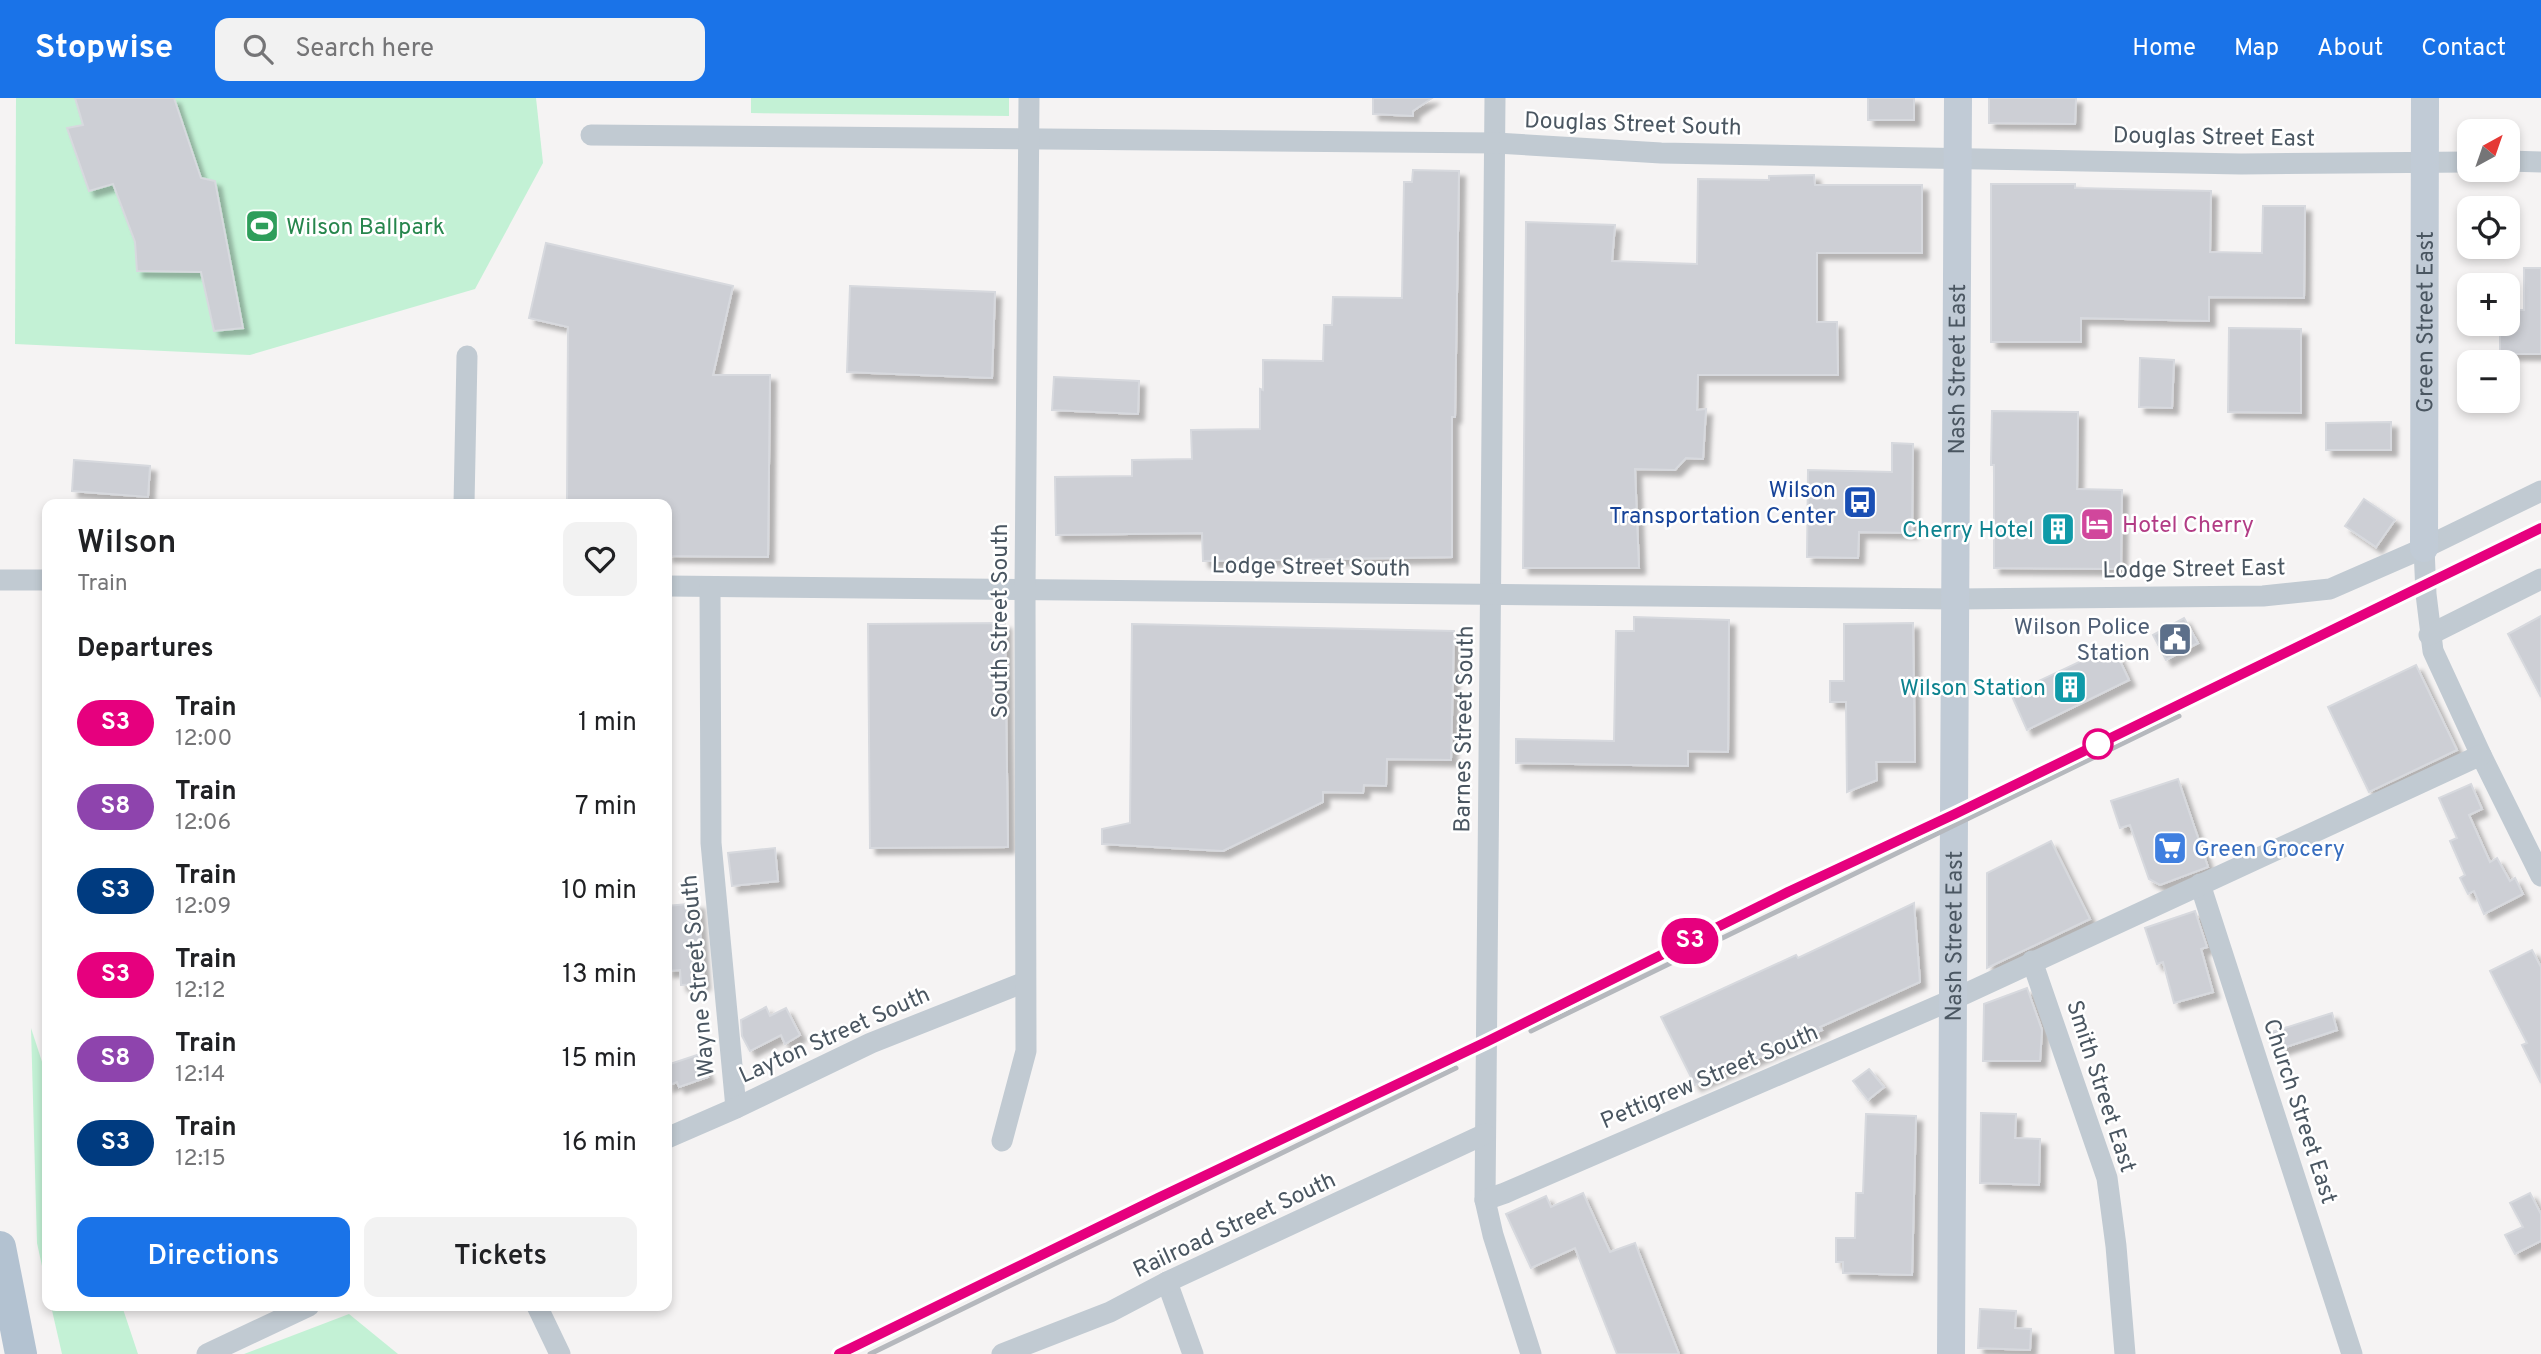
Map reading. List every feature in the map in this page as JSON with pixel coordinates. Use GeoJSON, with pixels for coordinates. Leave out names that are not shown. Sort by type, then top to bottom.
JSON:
{"type":"FeatureCollection","features":[{"type":"Feature","properties":{"kind":"main road","name":"Nash Street East"},"geometry":{"type":"LineString","coordinates":[[1951,1354],[1958,98]]}},
{"type":"Feature","properties":{"kind":"main road","name":"Green Street East"},"geometry":{"type":"LineString","coordinates":[[2424,548],[2425,98]]}},
{"type":"Feature","properties":{"kind":"main road"},"geometry":{"type":"LineString","coordinates":[[0,1247],[21,1354]]}},
{"type":"Feature","properties":{"kind":"street","name":"South Street South"},"geometry":{"type":"LineString","coordinates":[[1002,1141],[1026,1051],[1025,590],[1029,98]]}},
{"type":"Feature","properties":{"kind":"street","name":"Barnes Street South"},"geometry":{"type":"LineString","coordinates":[[1496,98],[1485,1199],[1497,1247],[1531,1354]]}},
{"type":"Feature","properties":{"kind":"street","name":"Douglas Street South"},"geometry":{"type":"LineString","coordinates":[[591,135],[1496,143],[1661,153],[1958,157]]}},
{"type":"Feature","properties":{"kind":"street","name":"Douglas Street East"},"geometry":{"type":"LineString","coordinates":[[1958,157],[2241,164],[2457,162]]}},
{"type":"Feature","properties":{"kind":"street"},"geometry":{"type":"LineString","coordinates":[[2520,162],[2541,162]]}},
{"type":"Feature","properties":{"kind":"street"},"geometry":{"type":"LineString","coordinates":[[464,499],[467,356]]}},
{"type":"Feature","properties":{"kind":"street","name":"Lodge Street East"},"geometry":{"type":"LineString","coordinates":[[1956,598],[2263,596],[2330,589],[2424,548],[2541,491]]}},
{"type":"Feature","properties":{"kind":"street"},"geometry":{"type":"LineString","coordinates":[[2424,548],[2429,635],[2433,651],[2541,876]]}},
{"type":"Feature","properties":{"kind":"street"},"geometry":{"type":"LineString","coordinates":[[2429,635],[2541,579]]}},
{"type":"Feature","properties":{"kind":"street"},"geometry":{"type":"LineString","coordinates":[[0,580],[42,580]]}},
{"type":"Feature","properties":{"kind":"street","name":"Lodge Street South"},"geometry":{"type":"LineString","coordinates":[[672,586],[1956,598]]}},
{"type":"Feature","properties":{"kind":"street","name":"Wayne Street South"},"geometry":{"type":"LineString","coordinates":[[710,587],[711,843],[736,1108]]}},
{"type":"Feature","properties":{"kind":"street","name":"Pettigrew Street South"},"geometry":{"type":"LineString","coordinates":[[1485,1199],[1506,1193],[1954,999],[2481,755]]}},
{"type":"Feature","properties":{"kind":"street","name":"Church Street East"},"geometry":{"type":"LineString","coordinates":[[2200,884],[2352,1354]]}},
{"type":"Feature","properties":{"kind":"street","name":"Smith Street East"},"geometry":{"type":"LineString","coordinates":[[2032,961],[2107,1178],[2125,1354]]}},
{"type":"Feature","properties":{"kind":"street","name":"Layton Street South"},"geometry":{"type":"LineString","coordinates":[[672,1136],[871,1043],[1025,982]]}},
{"type":"Feature","properties":{"kind":"street","name":"Railroad Street South"},"geometry":{"type":"LineString","coordinates":[[1002,1354],[1110,1312],[1167,1282],[1485,1134]]}},
{"type":"Feature","properties":{"kind":"street"},"geometry":{"type":"LineString","coordinates":[[1167,1282],[1193,1354]]}},
{"type":"Feature","properties":{"kind":"street"},"geometry":{"type":"LineString","coordinates":[[207,1354],[298,1311]]}},
{"type":"Feature","properties":{"kind":"street"},"geometry":{"type":"LineString","coordinates":[[539,1311],[560,1354]]}},
{"type":"Feature","properties":{"kind":"green space","name":"Wilson Ballpark"},"geometry":{"type":"Polygon","coordinates":[[[16,98],[536,98],[543,163],[475,289],[250,355],[15,344],[16,98]]]}},
{"type":"Feature","properties":{"kind":"green space"},"geometry":{"type":"Polygon","coordinates":[[[751,98],[1009,98],[1009,116],[751,113],[751,98]]]}},
{"type":"Feature","properties":{"kind":"green space"},"geometry":{"type":"Polygon","coordinates":[[[31,1028],[42,1062],[42,1266],[37,1243],[31,1028]]]}},
{"type":"Feature","properties":{"kind":"green space"},"geometry":{"type":"Polygon","coordinates":[[[52,1311],[124,1311],[138,1354],[62,1354],[52,1311]]]}},
{"type":"Feature","properties":{"kind":"green space"},"geometry":{"type":"Polygon","coordinates":[[[349,1314],[398,1354],[244,1354],[349,1314]]]}},
{"type":"Feature","properties":{"kind":"building"},"geometry":{"type":"Polygon","coordinates":[[[75,98],[174,98],[201,178],[215,181],[243,328],[214,331],[201,272],[137,271],[135,242],[113,184],[89,191],[67,128],[83,125],[75,98]]]}},
{"type":"Feature","properties":{"kind":"building"},"geometry":{"type":"Polygon","coordinates":[[[1373,98],[1432,98],[1413,111],[1413,116],[1373,114],[1373,98]]]}},
{"type":"Feature","properties":{"kind":"building"},"geometry":{"type":"Polygon","coordinates":[[[1868,98],[1914,98],[1914,120],[1868,120],[1868,98]]]}},
{"type":"Feature","properties":{"kind":"building"},"geometry":{"type":"Polygon","coordinates":[[[1989,98],[2076,98],[2075,124],[1989,123],[1989,98]]]}},
{"type":"Feature","properties":{"kind":"building"},"geometry":{"type":"Polygon","coordinates":[[[1413,170],[1459,171],[1455,417],[1452,417],[1452,557],[1203,561],[1202,533],[1056,535],[1055,477],[1132,476],[1132,460],[1192,459],[1191,430],[1260,429],[1263,360],[1323,361],[1324,325],[1332,325],[1333,297],[1402,298],[1404,182],[1412,182],[1413,170]]]}},
{"type":"Feature","properties":{"kind":"building"},"geometry":{"type":"Polygon","coordinates":[[[1814,175],[1815,185],[1922,185],[1922,253],[1817,253],[1817,322],[1837,322],[1838,375],[1698,375],[1697,410],[1706,409],[1703,459],[1686,458],[1675,470],[1635,469],[1639,568],[1523,568],[1526,222],[1615,225],[1612,261],[1697,264],[1698,179],[1769,180],[1769,176],[1814,175]]]}},
{"type":"Feature","properties":{"kind":"building"},"geometry":{"type":"Polygon","coordinates":[[[1991,184],[2075,184],[2075,188],[2211,191],[2210,252],[2262,253],[2263,206],[2305,206],[2304,298],[2209,297],[2209,321],[2081,318],[2081,342],[1991,342],[1991,184]]]}},
{"type":"Feature","properties":{"kind":"building"},"geometry":{"type":"Polygon","coordinates":[[[546,243],[733,286],[713,375],[770,375],[768,557],[672,556],[672,499],[567,499],[568,327],[529,318],[546,243]]]}},
{"type":"Feature","properties":{"kind":"building"},"geometry":{"type":"Polygon","coordinates":[[[2524,268],[2541,268],[2541,354],[2500,350],[2500,336],[2520,336],[2520,310],[2524,310],[2524,268]]]}},
{"type":"Feature","properties":{"kind":"building"},"geometry":{"type":"Polygon","coordinates":[[[850,286],[995,292],[992,378],[847,372],[850,286]]]}},
{"type":"Feature","properties":{"kind":"building"},"geometry":{"type":"Polygon","coordinates":[[[2229,328],[2301,329],[2301,413],[2228,412],[2229,328]]]}},
{"type":"Feature","properties":{"kind":"building"},"geometry":{"type":"Polygon","coordinates":[[[2140,358],[2174,360],[2172,408],[2139,407],[2140,358]]]}},
{"type":"Feature","properties":{"kind":"building"},"geometry":{"type":"Polygon","coordinates":[[[1054,377],[1139,381],[1138,414],[1052,410],[1054,377]]]}},
{"type":"Feature","properties":{"kind":"building","name":"Cherry Hotel"},"geometry":{"type":"Polygon","coordinates":[[[1992,411],[2078,412],[2077,489],[2122,490],[2121,569],[1994,568],[1992,411]]]}},
{"type":"Feature","properties":{"kind":"building"},"geometry":{"type":"Polygon","coordinates":[[[2391,422],[2391,450],[2326,450],[2326,423],[2391,422]]]}},
{"type":"Feature","properties":{"kind":"building","name":"Wilson Transportation Center"},"geometry":{"type":"Polygon","coordinates":[[[1892,443],[1913,444],[1912,533],[1859,532],[1858,558],[1807,557],[1808,470],[1892,472],[1892,443]]]}},
{"type":"Feature","properties":{"kind":"building"},"geometry":{"type":"Polygon","coordinates":[[[74,460],[150,466],[148,497],[72,491],[74,460]]]}},
{"type":"Feature","properties":{"kind":"building"},"geometry":{"type":"Polygon","coordinates":[[[2364,499],[2395,520],[2376,547],[2345,526],[2364,499]]]}},
{"type":"Feature","properties":{"kind":"building"},"geometry":{"type":"Polygon","coordinates":[[[2541,616],[2541,697],[2508,634],[2541,616]]]}},
{"type":"Feature","properties":{"kind":"building"},"geometry":{"type":"Polygon","coordinates":[[[1634,617],[1729,620],[1728,752],[1688,751],[1688,766],[1516,763],[1516,739],[1614,741],[1616,631],[1634,631],[1634,617]]]}},
{"type":"Feature","properties":{"kind":"building","name":"Wilson Police Station"},"geometry":{"type":"Polygon","coordinates":[[[2184,618],[2198,643],[2166,660],[2153,635],[2184,618]]]}},
{"type":"Feature","properties":{"kind":"building"},"geometry":{"type":"Polygon","coordinates":[[[1005,623],[1008,847],[870,848],[868,624],[1005,623]]]}},
{"type":"Feature","properties":{"kind":"building"},"geometry":{"type":"Polygon","coordinates":[[[1913,623],[1915,762],[1876,762],[1877,780],[1847,792],[1846,702],[1830,702],[1830,681],[1844,681],[1844,624],[1913,623]]]}},
{"type":"Feature","properties":{"kind":"building"},"geometry":{"type":"Polygon","coordinates":[[[1132,624],[1454,631],[1451,760],[1387,759],[1386,786],[1364,785],[1363,793],[1323,792],[1323,802],[1223,851],[1102,844],[1102,829],[1130,823],[1132,624]]]}},
{"type":"Feature","properties":{"kind":"building","name":"Wilson Station"},"geometry":{"type":"Polygon","coordinates":[[[2113,646],[2129,680],[2027,730],[2011,694],[2113,646]]]}},
{"type":"Feature","properties":{"kind":"building"},"geometry":{"type":"Polygon","coordinates":[[[2416,665],[2457,750],[2369,792],[2328,707],[2416,665]]]}},
{"type":"Feature","properties":{"kind":"building","name":"Green Grocery"},"geometry":{"type":"Polygon","coordinates":[[[2178,779],[2208,867],[2160,885],[2149,879],[2130,825],[2120,828],[2111,801],[2178,779]]]}},
{"type":"Feature","properties":{"kind":"building"},"geometry":{"type":"Polygon","coordinates":[[[2471,784],[2482,809],[2469,815],[2490,862],[2497,858],[2510,881],[2515,878],[2523,894],[2484,914],[2474,891],[2468,894],[2460,878],[2465,875],[2450,841],[2457,838],[2439,798],[2471,784]]]}},
{"type":"Feature","properties":{"kind":"building"},"geometry":{"type":"Polygon","coordinates":[[[2051,841],[2090,919],[1987,968],[1987,873],[2051,841]]]}},
{"type":"Feature","properties":{"kind":"building"},"geometry":{"type":"Polygon","coordinates":[[[775,848],[778,881],[732,886],[728,853],[775,848]]]}},
{"type":"Feature","properties":{"kind":"building"},"geometry":{"type":"Polygon","coordinates":[[[698,903],[704,984],[681,985],[680,970],[672,971],[672,906],[698,903]]]}},
{"type":"Feature","properties":{"kind":"building"},"geometry":{"type":"Polygon","coordinates":[[[1914,903],[1920,982],[1820,1027],[1822,1030],[1695,1085],[1661,1017],[1796,955],[1798,958],[1914,903]]]}},
{"type":"Feature","properties":{"kind":"building"},"geometry":{"type":"Polygon","coordinates":[[[2195,911],[2207,947],[2201,949],[2213,992],[2174,1003],[2163,962],[2157,964],[2145,928],[2195,911]]]}},
{"type":"Feature","properties":{"kind":"building"},"geometry":{"type":"Polygon","coordinates":[[[2532,950],[2541,967],[2541,1083],[2522,1045],[2527,1043],[2490,971],[2532,950]]]}},
{"type":"Feature","properties":{"kind":"building"},"geometry":{"type":"Polygon","coordinates":[[[2027,988],[2042,1030],[2040,1061],[1983,1061],[1984,1004],[2027,988]]]}},
{"type":"Feature","properties":{"kind":"building"},"geometry":{"type":"Polygon","coordinates":[[[766,1007],[770,1016],[786,1008],[800,1035],[785,1044],[781,1035],[750,1051],[742,1036],[741,1020],[766,1007]]]}},
{"type":"Feature","properties":{"kind":"building"},"geometry":{"type":"Polygon","coordinates":[[[2332,1013],[2337,1030],[2277,1050],[2272,1032],[2332,1013]]]}},
{"type":"Feature","properties":{"kind":"building"},"geometry":{"type":"Polygon","coordinates":[[[700,1054],[708,1077],[679,1087],[677,1082],[672,1084],[672,1063],[700,1054]]]}},
{"type":"Feature","properties":{"kind":"building"},"geometry":{"type":"Polygon","coordinates":[[[1869,1069],[1884,1087],[1868,1100],[1853,1081],[1869,1069]]]}},
{"type":"Feature","properties":{"kind":"building"},"geometry":{"type":"Polygon","coordinates":[[[1981,1113],[2016,1114],[2015,1138],[2040,1139],[2039,1185],[1980,1183],[1981,1113]]]}},
{"type":"Feature","properties":{"kind":"building"},"geometry":{"type":"Polygon","coordinates":[[[1866,1114],[1916,1116],[1912,1275],[1843,1273],[1843,1262],[1836,1262],[1836,1238],[1855,1238],[1856,1193],[1863,1193],[1866,1114]]]}},
{"type":"Feature","properties":{"kind":"building"},"geometry":{"type":"Polygon","coordinates":[[[1583,1193],[1610,1252],[1635,1243],[1679,1354],[1617,1354],[1575,1248],[1531,1268],[1506,1214],[1546,1196],[1551,1207],[1583,1193]]]}},
{"type":"Feature","properties":{"kind":"building"},"geometry":{"type":"Polygon","coordinates":[[[2530,1193],[2541,1214],[2541,1241],[2515,1254],[2505,1235],[2523,1227],[2510,1203],[2530,1193]]]}},
{"type":"Feature","properties":{"kind":"building"},"geometry":{"type":"Polygon","coordinates":[[[1980,1309],[2016,1311],[2015,1328],[2031,1329],[2030,1350],[1978,1348],[1980,1309]]]}},
{"type":"Feature","properties":{"kind":"railway"},"geometry":{"type":"LineString","coordinates":[[839,1354],[2541,528]]}},
{"type":"Feature","properties":{"kind":"railway"},"geometry":{"type":"LineString","coordinates":[[1531,1031],[2179,716]]}},
{"type":"Feature","properties":{"kind":"railway"},"geometry":{"type":"LineString","coordinates":[[870,1354],[1456,1068]]}},
{"type":"Feature","properties":{"kind":"train","name":"S3"},"geometry":{"type":"LineString","coordinates":[[839,1354],[2541,528]]}},
{"type":"Feature","properties":{"kind":"place","name":"Wilson Ballpark"},"geometry":{"type":"Point","coordinates":[262,226]}},
{"type":"Feature","properties":{"kind":"place","name":"Wilson Transportation Center"},"geometry":{"type":"Point","coordinates":[1860,502]}},
{"type":"Feature","properties":{"kind":"place","name":"Hotel Cherry"},"geometry":{"type":"Point","coordinates":[2097,524]}},
{"type":"Feature","properties":{"kind":"place","name":"Cherry Hotel"},"geometry":{"type":"Point","coordinates":[2058,529]}},
{"type":"Feature","properties":{"kind":"place","name":"Wilson Police Station"},"geometry":{"type":"Point","coordinates":[2175,639]}},
{"type":"Feature","properties":{"kind":"place","name":"Wilson Station"},"geometry":{"type":"Point","coordinates":[2070,687]}},
{"type":"Feature","properties":{"kind":"place","name":"Green Grocery"},"geometry":{"type":"Point","coordinates":[2170,848]}}]}
